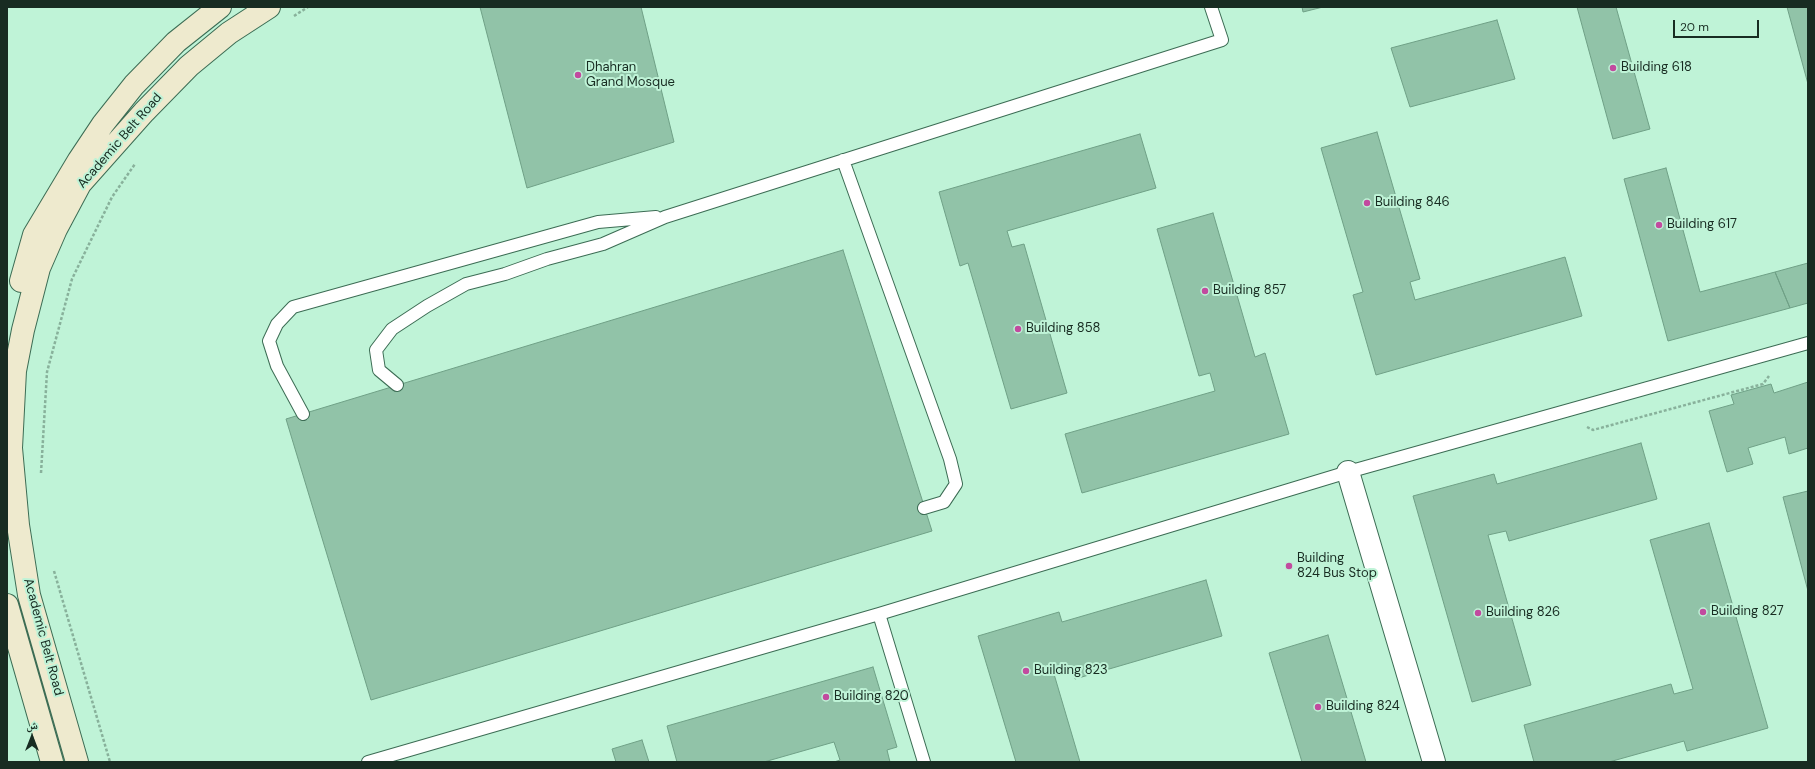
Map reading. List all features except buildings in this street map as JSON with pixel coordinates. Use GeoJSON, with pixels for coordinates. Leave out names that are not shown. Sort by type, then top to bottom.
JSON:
{"type":"FeatureCollection","features":[{"type":"Feature","properties":{"kind":"street","name":"Academic Belt Road"},"geometry":{"type":"LineString","coordinates":[[7,331],[34,235],[78,160],[103,124],[134,85],[176,42],[220,7]]}},
{"type":"Feature","properties":{"kind":"street","name":"Academic Belt Road"},"geometry":{"type":"LineString","coordinates":[[77,762],[30,595],[18,525],[11,448],[15,371],[23,330],[39,268],[56,229],[80,184],[144,112],[189,66],[229,33],[269,7]]}},
{"type":"Feature","properties":{"kind":"street"},"geometry":{"type":"LineString","coordinates":[[1348,472],[1434,762]]}},
{"type":"Feature","properties":{"kind":"street","name":"Academic Belt Road"},"geometry":{"type":"LineString","coordinates":[[7,605],[52,762]]}},
{"type":"Feature","properties":{"kind":"lane"},"geometry":{"type":"LineString","coordinates":[[397,385],[379,370],[376,350],[392,329],[427,306],[466,284],[505,274],[547,259],[603,244],[665,217],[1222,40],[1211,7]]}},
{"type":"Feature","properties":{"kind":"lane"},"geometry":{"type":"LineString","coordinates":[[843,160],[950,459],[956,484],[944,502],[924,508]]}},
{"type":"Feature","properties":{"kind":"lane"},"geometry":{"type":"LineString","coordinates":[[303,414],[277,366],[269,341],[277,324],[293,307],[598,222],[665,217]]}},
{"type":"Feature","properties":{"kind":"lane"},"geometry":{"type":"LineString","coordinates":[[368,762],[879,614],[1348,472],[1808,343]]}},
{"type":"Feature","properties":{"kind":"lane"},"geometry":{"type":"LineString","coordinates":[[879,614],[924,762]]}},
{"type":"Feature","properties":{"kind":"path"},"geometry":{"type":"LineString","coordinates":[[289,19],[308,7]]}},
{"type":"Feature","properties":{"kind":"path"},"geometry":{"type":"LineString","coordinates":[[41,475],[47,372],[72,279],[112,197],[138,160]]}},
{"type":"Feature","properties":{"kind":"path"},"geometry":{"type":"LineString","coordinates":[[1582,425],[1592,430],[1763,384],[1772,373]]}},
{"type":"Feature","properties":{"kind":"path"},"geometry":{"type":"LineString","coordinates":[[53,569],[110,762]]}},
{"type":"Feature","properties":{"kind":"place","name":"Building 618"},"geometry":{"type":"Point","coordinates":[1613,68]}},
{"type":"Feature","properties":{"kind":"place","name":"Dhahran Grand Mosque"},"geometry":{"type":"Point","coordinates":[578,75]}},
{"type":"Feature","properties":{"kind":"place","name":"Building 846"},"geometry":{"type":"Point","coordinates":[1367,203]}},
{"type":"Feature","properties":{"kind":"place","name":"Building 617"},"geometry":{"type":"Point","coordinates":[1659,225]}},
{"type":"Feature","properties":{"kind":"place","name":"Building 857"},"geometry":{"type":"Point","coordinates":[1205,291]}},
{"type":"Feature","properties":{"kind":"place","name":"Building 858"},"geometry":{"type":"Point","coordinates":[1018,329]}},
{"type":"Feature","properties":{"kind":"place","name":"Building 824 Bus Stop"},"geometry":{"type":"Point","coordinates":[1289,566]}},
{"type":"Feature","properties":{"kind":"place","name":"Building 827"},"geometry":{"type":"Point","coordinates":[1703,612]}},
{"type":"Feature","properties":{"kind":"place","name":"Building 826"},"geometry":{"type":"Point","coordinates":[1478,613]}},
{"type":"Feature","properties":{"kind":"place","name":"Building 823"},"geometry":{"type":"Point","coordinates":[1026,671]}},
{"type":"Feature","properties":{"kind":"place","name":"Building 820"},"geometry":{"type":"Point","coordinates":[826,697]}},
{"type":"Feature","properties":{"kind":"place","name":"Building 824"},"geometry":{"type":"Point","coordinates":[1318,707]}}]}
